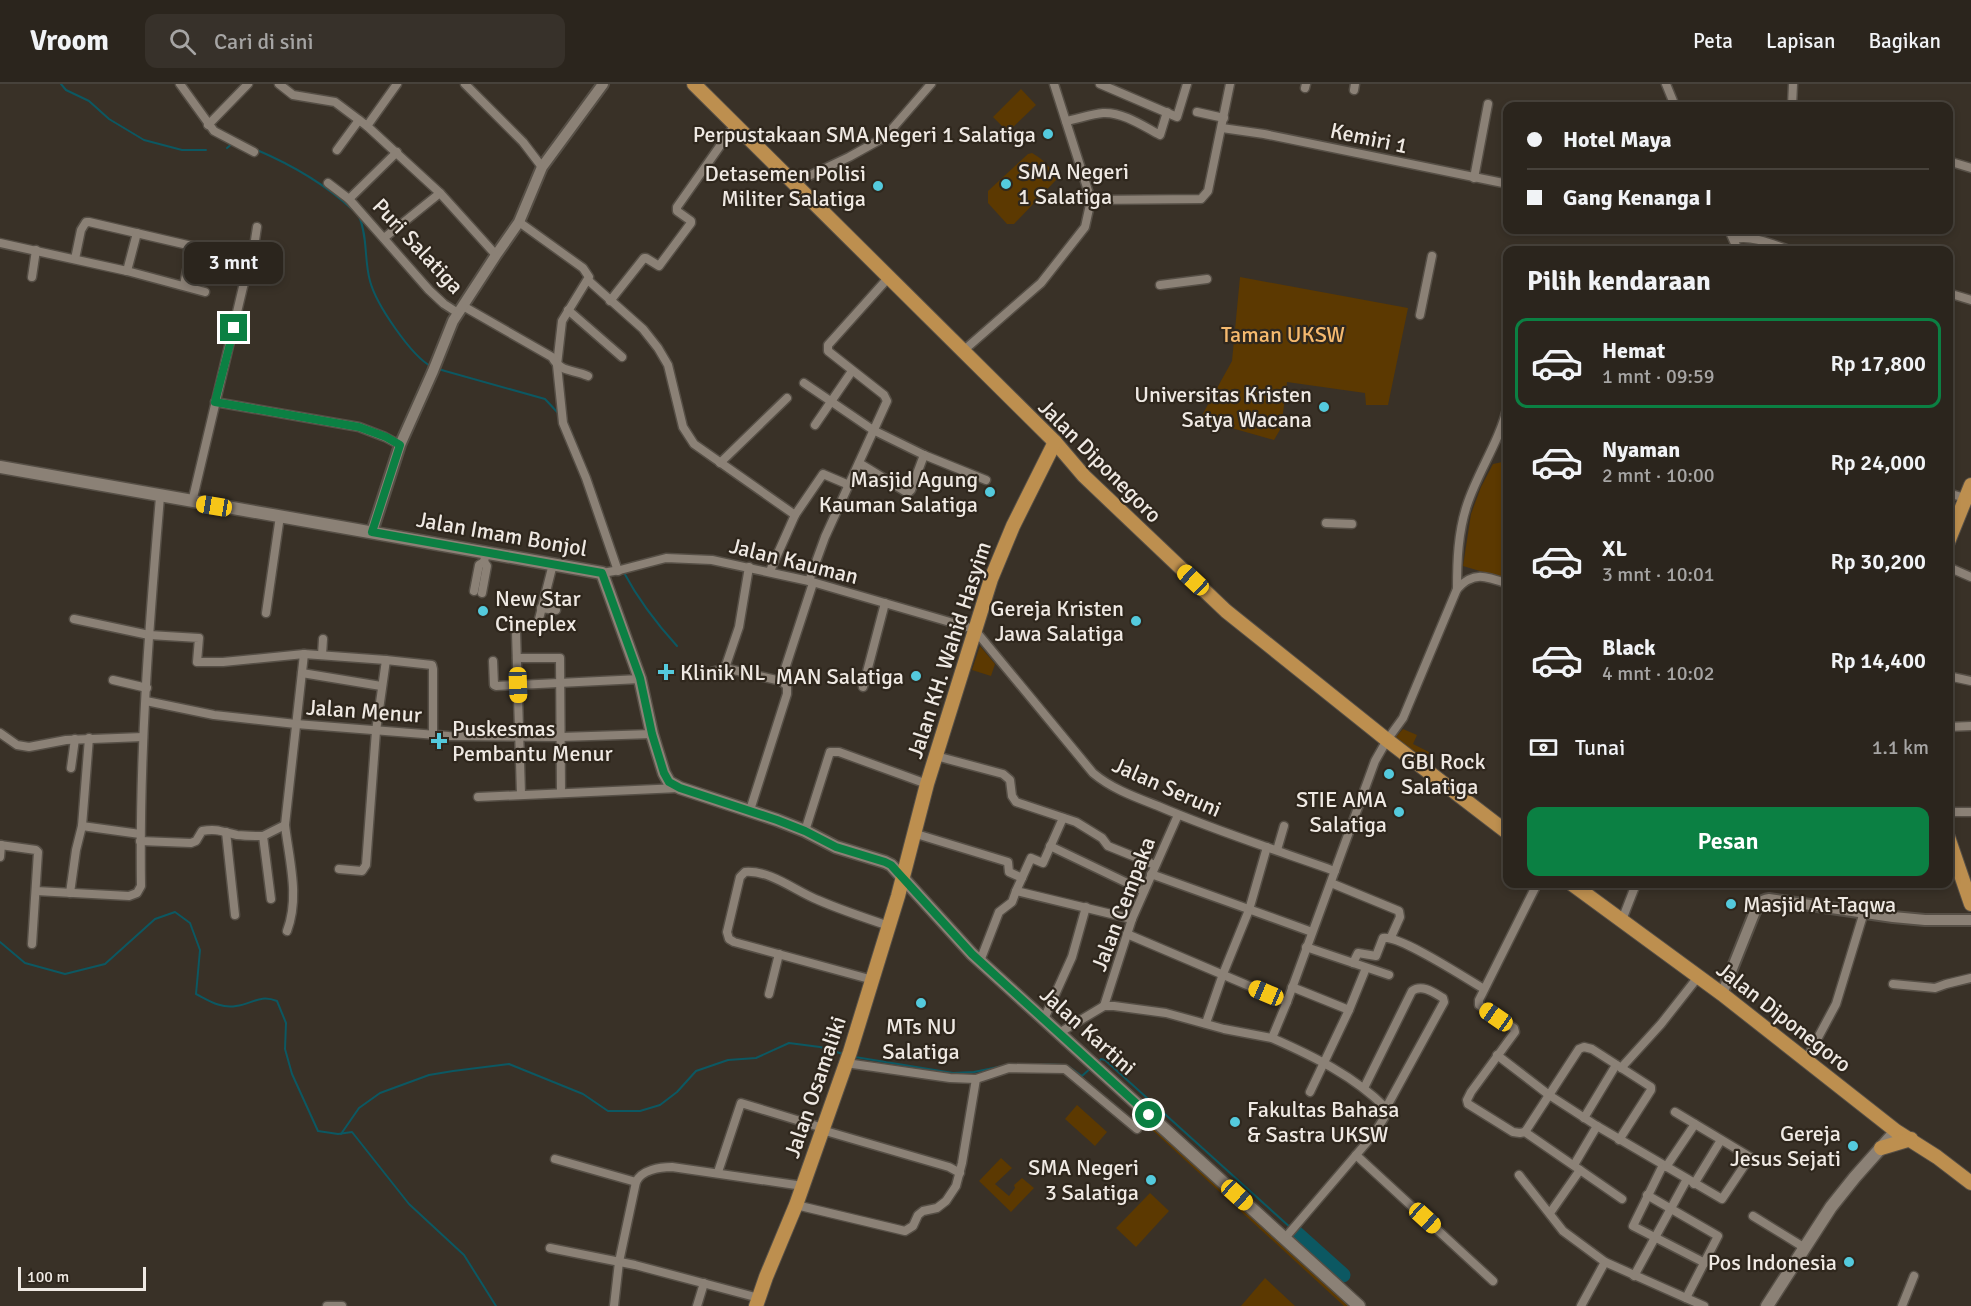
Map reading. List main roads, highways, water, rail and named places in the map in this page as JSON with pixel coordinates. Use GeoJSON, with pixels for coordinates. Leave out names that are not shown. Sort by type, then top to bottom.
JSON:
{"type":"FeatureCollection","features":[{"type":"Feature","properties":{"kind":"main road","name":"Jalan Diponegoro"},"geometry":{"type":"LineString","coordinates":[[694,84],[1055,442],[1084,476],[1226,611],[1503,829]]}},
{"type":"Feature","properties":{"kind":"main road","name":"Jalan KH. Wahid Hasyim"},"geometry":{"type":"LineString","coordinates":[[902,877],[927,784],[991,579],[1009,536],[1055,442]]}},
{"type":"Feature","properties":{"kind":"main road","name":"Jalan Imam Bonjol"},"geometry":{"type":"LineString","coordinates":[[0,467],[372,532],[485,557],[553,564],[602,573],[640,678],[652,734],[669,782],[680,788],[750,810],[805,831],[836,847],[885,862],[902,877]]}},
{"type":"Feature","properties":{"kind":"main road"},"geometry":{"type":"LineString","coordinates":[[1953,530],[1969,490]]}},
{"type":"Feature","properties":{"kind":"main road"},"geometry":{"type":"LineString","coordinates":[[1953,852],[1971,904]]}},
{"type":"Feature","properties":{"kind":"main road","name":"Jalan Osamaliki"},"geometry":{"type":"LineString","coordinates":[[757,1302],[796,1205],[848,1059],[902,877]]}},
{"type":"Feature","properties":{"kind":"main road","name":"Jalan Kartini"},"geometry":{"type":"LineString","coordinates":[[902,877],[980,961],[1359,1306]]}},
{"type":"Feature","properties":{"kind":"main road","name":"Jalan Diponegoro"},"geometry":{"type":"LineString","coordinates":[[1578,888],[1722,994],[1896,1131],[1911,1139],[1971,1183]]}},
{"type":"Feature","properties":{"kind":"main road"},"geometry":{"type":"LineString","coordinates":[[1882,1120],[1883,1145]]}},
{"type":"Feature","properties":{"kind":"main road"},"geometry":{"type":"LineString","coordinates":[[1767,1306],[1837,1200],[1896,1131]]}},
{"type":"Feature","properties":{"kind":"main road"},"geometry":{"type":"LineString","coordinates":[[1883,1145],[1911,1139]]}},
{"type":"Feature","properties":{"kind":"waterway"},"geometry":{"type":"LineString","coordinates":[[61,84],[66,90],[89,101],[109,119],[144,140],[182,150],[206,150]]}},
{"type":"Feature","properties":{"kind":"waterway"},"geometry":{"type":"LineString","coordinates":[[227,148],[233,143]]}},
{"type":"Feature","properties":{"kind":"waterway"},"geometry":{"type":"LineString","coordinates":[[257,150],[308,176],[353,210]]}},
{"type":"Feature","properties":{"kind":"waterway"},"geometry":{"type":"LineString","coordinates":[[359,216],[364,232],[368,273],[379,303],[414,352],[432,367]]}},
{"type":"Feature","properties":{"kind":"waterway"},"geometry":{"type":"LineString","coordinates":[[438,369],[545,399],[559,414]]}},
{"type":"Feature","properties":{"kind":"waterway"},"geometry":{"type":"LineString","coordinates":[[566,420],[579,451]]}},
{"type":"Feature","properties":{"kind":"waterway"},"geometry":{"type":"LineString","coordinates":[[593,487],[612,541]]}},
{"type":"Feature","properties":{"kind":"waterway"},"geometry":{"type":"LineString","coordinates":[[623,571],[648,610],[677,646]]}},
{"type":"Feature","properties":{"kind":"waterway"},"geometry":{"type":"LineString","coordinates":[[0,942],[25,963],[65,974],[105,964],[155,919],[175,912],[190,923],[200,950],[196,994],[230,1007],[261,999],[277,1001],[286,1023],[285,1049],[292,1074],[318,1131],[338,1134],[352,1132],[409,1204],[464,1255],[496,1306]]}},
{"type":"Feature","properties":{"kind":"waterway"},"geometry":{"type":"LineString","coordinates":[[341,1134],[359,1108],[380,1093],[429,1075],[453,1071],[509,1064],[583,1094],[608,1111],[640,1111],[660,1105],[677,1092],[696,1071],[728,1060],[756,1058],[789,1043],[820,1047],[843,1054]]}},
{"type":"Feature","properties":{"kind":"waterway"},"geometry":{"type":"LineString","coordinates":[[855,1057],[953,1073],[974,1072],[1003,1066]]}},
{"type":"Feature","properties":{"kind":"waterway"},"geometry":{"type":"LineString","coordinates":[[1099,1061],[1105,1060],[1291,1228]]}},
{"type":"Feature","properties":{"kind":"waterway"},"geometry":{"type":"LineString","coordinates":[[1038,1064],[1063,1065]]}},
{"type":"Feature","properties":{"kind":"waterway"},"geometry":{"type":"LineString","coordinates":[[1068,1066],[1082,1076],[1092,1067]]}},
{"type":"Feature","properties":{"kind":"waterway"},"geometry":{"type":"LineString","coordinates":[[1294,1231],[1343,1275]]}},
{"type":"Feature","properties":{"kind":"place","name":"Perpustakaan SMA Negeri 1 Salatiga"},"geometry":{"type":"Point","coordinates":[1048,134]}},
{"type":"Feature","properties":{"kind":"place","name":"SMA Negeri 1 Salatiga"},"geometry":{"type":"Point","coordinates":[1006,184]}},
{"type":"Feature","properties":{"kind":"place","name":"Detasemen Polisi Militer Salatiga"},"geometry":{"type":"Point","coordinates":[878,186]}},
{"type":"Feature","properties":{"kind":"place","name":"Universitas Kristen Satya Wacana"},"geometry":{"type":"Point","coordinates":[1324,407]}},
{"type":"Feature","properties":{"kind":"place","name":"Masjid Agung Kauman Salatiga"},"geometry":{"type":"Point","coordinates":[990,492]}},
{"type":"Feature","properties":{"kind":"place","name":"New Star Cineplex"},"geometry":{"type":"Point","coordinates":[483,611]}},
{"type":"Feature","properties":{"kind":"place","name":"Gereja Kristen Jawa Salatiga"},"geometry":{"type":"Point","coordinates":[1136,621]}},
{"type":"Feature","properties":{"kind":"place","name":"Klinik NL"},"geometry":{"type":"Point","coordinates":[666,672]}},
{"type":"Feature","properties":{"kind":"place","name":"MAN Salatiga"},"geometry":{"type":"Point","coordinates":[916,676]}},
{"type":"Feature","properties":{"kind":"place","name":"Puskesmas Pembantu Menur"},"geometry":{"type":"Point","coordinates":[439,741]}},
{"type":"Feature","properties":{"kind":"place","name":"GBI Rock Salatiga"},"geometry":{"type":"Point","coordinates":[1389,774]}},
{"type":"Feature","properties":{"kind":"place","name":"STIE AMA Salatiga"},"geometry":{"type":"Point","coordinates":[1399,812]}},
{"type":"Feature","properties":{"kind":"place","name":"Masjid At-Taqwa"},"geometry":{"type":"Point","coordinates":[1731,904]}},
{"type":"Feature","properties":{"kind":"place","name":"MTs NU Salatiga"},"geometry":{"type":"Point","coordinates":[921,1003]}},
{"type":"Feature","properties":{"kind":"place","name":"Fakultas Bahasa & Sastra UKSW"},"geometry":{"type":"Point","coordinates":[1235,1122]}},
{"type":"Feature","properties":{"kind":"place","name":"Gereja Jesus Sejati"},"geometry":{"type":"Point","coordinates":[1853,1146]}},
{"type":"Feature","properties":{"kind":"place","name":"SMA Negeri 3 Salatiga"},"geometry":{"type":"Point","coordinates":[1151,1180]}},
{"type":"Feature","properties":{"kind":"place","name":"Pos Indonesia"},"geometry":{"type":"Point","coordinates":[1849,1262]}},
{"type":"Feature","properties":{"kind":"park label","name":"Taman UKSW"},"geometry":{"type":"Point","coordinates":[1283,334]}}]}
